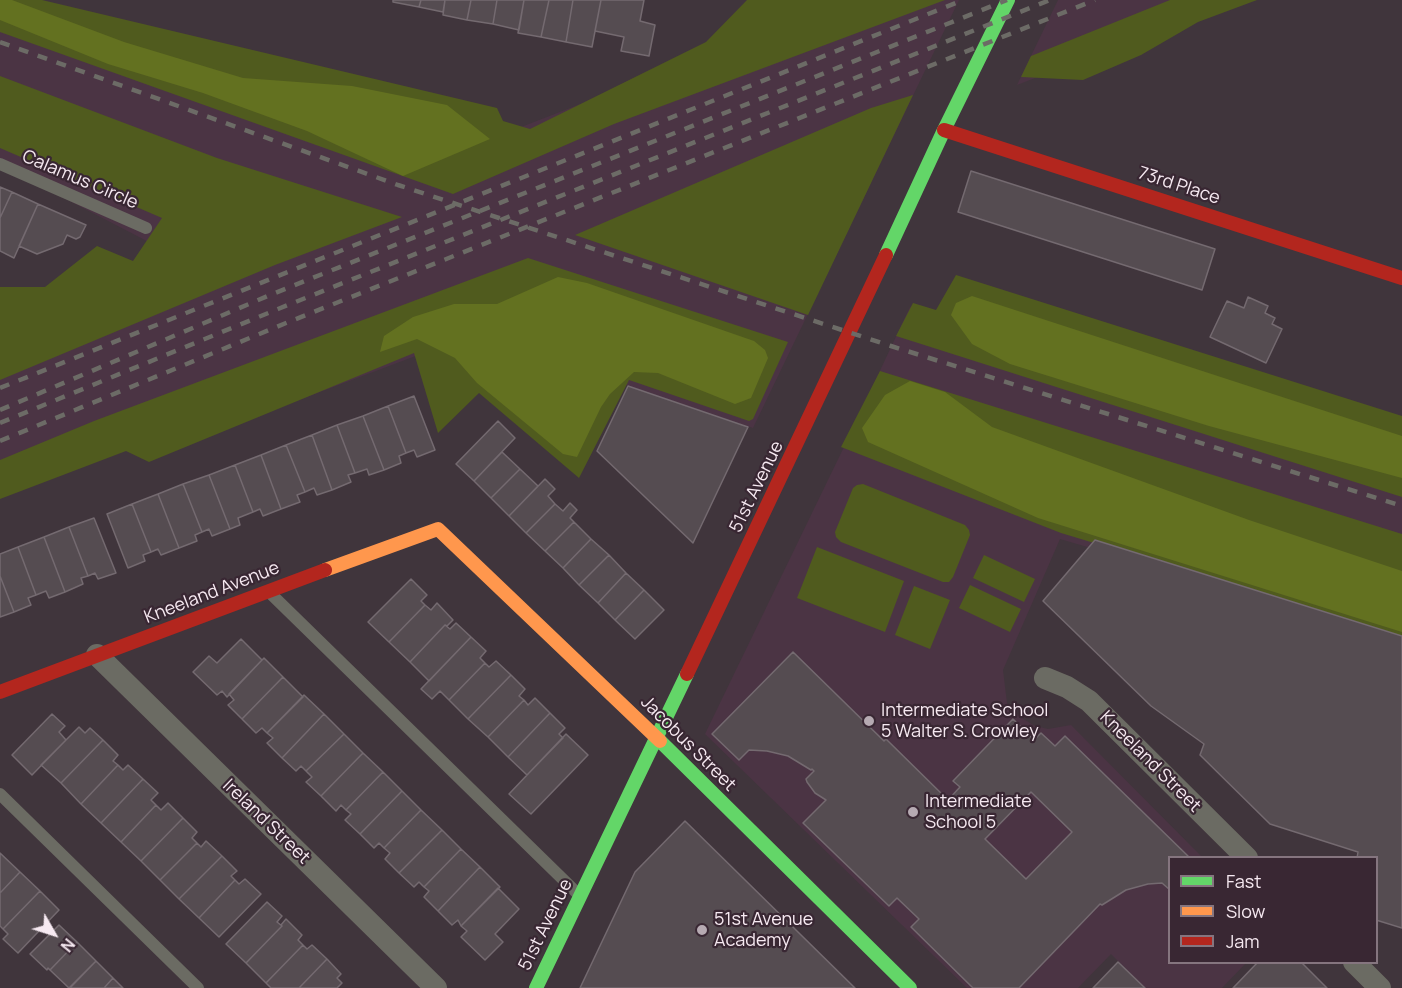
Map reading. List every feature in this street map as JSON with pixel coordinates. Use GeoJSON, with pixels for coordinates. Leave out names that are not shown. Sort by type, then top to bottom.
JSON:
{"type":"FeatureCollection","features":[{"type":"Feature","properties":{"kind":"street","name":"51st Avenue"},"geometry":{"type":"LineString","coordinates":[[536,988],[1008,0]]}},
{"type":"Feature","properties":{"kind":"street","name":"73rd Place"},"geometry":{"type":"LineString","coordinates":[[944,130],[1402,278]]}},
{"type":"Feature","properties":{"kind":"street","name":"Jacobus Street"},"geometry":{"type":"LineString","coordinates":[[438,529],[656,738],[910,988]]}},
{"type":"Feature","properties":{"kind":"street","name":"Kneeland Avenue"},"geometry":{"type":"LineString","coordinates":[[0,692],[438,529]]}},
{"type":"Feature","properties":{"kind":"street","name":"Ireland Street"},"geometry":{"type":"LineString","coordinates":[[97,655],[436,988]]}},
{"type":"Feature","properties":{"kind":"street","name":"Kneeland Street"},"geometry":{"type":"LineString","coordinates":[[1045,678],[1067,687],[1089,701],[1246,856]]}},
{"type":"Feature","properties":{"kind":"street"},"geometry":{"type":"LineString","coordinates":[[1355,964],[1380,988]]}},
{"type":"Feature","properties":{"kind":"lane","name":"Calamus Circle"},"geometry":{"type":"LineString","coordinates":[[0,164],[146,228]]}},
{"type":"Feature","properties":{"kind":"lane"},"geometry":{"type":"LineString","coordinates":[[268,591],[580,896]]}},
{"type":"Feature","properties":{"kind":"lane"},"geometry":{"type":"LineString","coordinates":[[0,794],[198,988]]}},
{"type":"Feature","properties":{"kind":"shaded area"},"geometry":{"type":"Polygon","coordinates":[[[0,0],[516,129],[583,103],[654,68],[808,0],[959,0],[753,428],[474,334],[150,456],[141,432],[0,487],[0,299],[26,310],[170,253],[0,165],[0,0]]]}},
{"type":"Feature","properties":{"kind":"shaded area"},"geometry":{"type":"Polygon","coordinates":[[[1058,0],[1236,0],[1017,85],[1058,0]]]}},
{"type":"Feature","properties":{"kind":"shaded area"},"geometry":{"type":"Polygon","coordinates":[[[910,307],[942,320],[1402,422],[1402,639],[1060,539],[1003,670],[1007,703],[1020,717],[1035,726],[1048,729],[1071,725],[1201,856],[1168,856],[1168,964],[1245,964],[1222,988],[1145,988],[1111,954],[1078,988],[967,988],[705,734],[910,307]]]}},
{"type":"Feature","properties":{"kind":"green space"},"geometry":{"type":"Polygon","coordinates":[[[0,0],[42,0],[497,108],[503,121],[530,129],[706,42],[747,0],[945,0],[614,124],[453,194],[0,32],[0,0]]]}},
{"type":"Feature","properties":{"kind":"green space"},"geometry":{"type":"Polygon","coordinates":[[[0,0],[12,0],[124,42],[243,78],[352,86],[447,105],[490,139],[403,176],[307,131],[203,93],[108,64],[0,20],[0,0]]]}},
{"type":"Feature","properties":{"kind":"green space"},"geometry":{"type":"Polygon","coordinates":[[[1170,0],[1257,0],[1198,22],[1141,55],[1083,80],[1021,77],[1031,56],[1170,0]]]}},
{"type":"Feature","properties":{"kind":"green space"},"geometry":{"type":"Polygon","coordinates":[[[0,76],[217,158],[402,217],[275,265],[0,380],[0,287],[45,287],[97,246],[133,261],[162,218],[0,148],[0,76]]]}},
{"type":"Feature","properties":{"kind":"green space"},"geometry":{"type":"Polygon","coordinates":[[[913,95],[808,315],[575,235],[871,108],[913,95]]]}},
{"type":"Feature","properties":{"kind":"green space"},"geometry":{"type":"Polygon","coordinates":[[[528,258],[788,342],[753,419],[749,421],[629,380],[579,478],[479,393],[438,433],[414,353],[149,462],[126,451],[0,499],[0,460],[94,421],[528,258]]]}},
{"type":"Feature","properties":{"kind":"green space"},"geometry":{"type":"Polygon","coordinates":[[[956,275],[1402,416],[1402,497],[896,336],[913,303],[936,310],[956,275]]]}},
{"type":"Feature","properties":{"kind":"green space"},"geometry":{"type":"Polygon","coordinates":[[[558,277],[587,283],[754,341],[765,350],[768,358],[751,398],[735,404],[658,373],[634,372],[610,394],[601,407],[577,457],[563,454],[477,383],[455,358],[417,339],[380,352],[384,336],[413,317],[454,304],[497,304],[558,277]]]}},
{"type":"Feature","properties":{"kind":"green space"},"geometry":{"type":"Polygon","coordinates":[[[972,296],[1402,436],[1402,478],[1209,426],[1010,364],[972,344],[951,315],[956,303],[972,296]]]}},
{"type":"Feature","properties":{"kind":"green space"},"geometry":{"type":"Polygon","coordinates":[[[880,371],[1402,534],[1402,636],[1061,533],[841,447],[880,371]]]}},
{"type":"Feature","properties":{"kind":"green space"},"geometry":{"type":"Polygon","coordinates":[[[910,381],[945,392],[992,427],[1249,520],[1402,571],[1402,632],[1038,518],[868,442],[862,428],[885,395],[910,381]]]}},
{"type":"Feature","properties":{"kind":"green space"},"geometry":{"type":"Polygon","coordinates":[[[863,484],[965,525],[970,535],[949,582],[943,582],[841,542],[836,537],[835,532],[853,488],[863,484]]]}},
{"type":"Feature","properties":{"kind":"green space"},"geometry":{"type":"Polygon","coordinates":[[[817,547],[904,581],[885,632],[797,598],[817,547]]]}},
{"type":"Feature","properties":{"kind":"green space"},"geometry":{"type":"Polygon","coordinates":[[[984,555],[1035,579],[1024,602],[973,578],[984,555]]]}},
{"type":"Feature","properties":{"kind":"green space"},"geometry":{"type":"Polygon","coordinates":[[[970,585],[1021,609],[1010,632],[959,608],[970,585]]]}},
{"type":"Feature","properties":{"kind":"green space"},"geometry":{"type":"Polygon","coordinates":[[[914,586],[950,600],[930,649],[895,635],[914,586]]]}},
{"type":"Feature","properties":{"kind":"building"},"geometry":{"type":"Polygon","coordinates":[[[393,0],[421,0],[419,7],[393,2],[393,0]]]}},
{"type":"Feature","properties":{"kind":"building"},"geometry":{"type":"Polygon","coordinates":[[[421,0],[445,0],[443,12],[419,7],[421,0]]]}},
{"type":"Feature","properties":{"kind":"building"},"geometry":{"type":"Polygon","coordinates":[[[445,0],[471,0],[467,20],[443,15],[445,0]]]}},
{"type":"Feature","properties":{"kind":"building"},"geometry":{"type":"Polygon","coordinates":[[[471,0],[497,0],[493,24],[467,20],[471,0]]]}},
{"type":"Feature","properties":{"kind":"building"},"geometry":{"type":"Polygon","coordinates":[[[497,0],[524,0],[519,30],[493,24],[497,0]]]}},
{"type":"Feature","properties":{"kind":"building"},"geometry":{"type":"Polygon","coordinates":[[[524,0],[549,0],[541,37],[518,33],[524,0]]]}},
{"type":"Feature","properties":{"kind":"building"},"geometry":{"type":"Polygon","coordinates":[[[549,0],[573,0],[566,42],[541,37],[549,0]]]}},
{"type":"Feature","properties":{"kind":"building"},"geometry":{"type":"Polygon","coordinates":[[[573,0],[601,0],[592,47],[566,42],[573,0]]]}},
{"type":"Feature","properties":{"kind":"building"},"geometry":{"type":"Polygon","coordinates":[[[601,0],[644,0],[640,21],[655,25],[649,56],[621,51],[624,37],[595,31],[601,0]]]}},
{"type":"Feature","properties":{"kind":"building"},"geometry":{"type":"Polygon","coordinates":[[[971,171],[1215,249],[1202,290],[958,212],[971,171]]]}},
{"type":"Feature","properties":{"kind":"building"},"geometry":{"type":"Polygon","coordinates":[[[0,187],[12,192],[0,218],[0,187]]]}},
{"type":"Feature","properties":{"kind":"building"},"geometry":{"type":"Polygon","coordinates":[[[12,192],[38,204],[14,258],[0,251],[0,218],[12,192]]]}},
{"type":"Feature","properties":{"kind":"building"},"geometry":{"type":"Polygon","coordinates":[[[38,204],[86,225],[80,237],[76,239],[67,235],[63,244],[37,254],[19,246],[38,204]]]}},
{"type":"Feature","properties":{"kind":"building"},"geometry":{"type":"Polygon","coordinates":[[[1248,297],[1268,306],[1265,313],[1275,318],[1272,324],[1282,329],[1266,363],[1210,337],[1227,301],[1244,308],[1248,297]]]}},
{"type":"Feature","properties":{"kind":"building"},"geometry":{"type":"Polygon","coordinates":[[[628,386],[748,427],[693,543],[597,451],[628,386]]]}},
{"type":"Feature","properties":{"kind":"building"},"geometry":{"type":"Polygon","coordinates":[[[414,396],[435,450],[417,457],[414,450],[406,453],[388,406],[414,396]]]}},
{"type":"Feature","properties":{"kind":"building"},"geometry":{"type":"Polygon","coordinates":[[[388,406],[406,453],[399,456],[401,463],[384,470],[363,416],[388,406]]]}},
{"type":"Feature","properties":{"kind":"building"},"geometry":{"type":"Polygon","coordinates":[[[363,416],[384,470],[369,475],[367,469],[355,473],[337,425],[363,416]]]}},
{"type":"Feature","properties":{"kind":"building"},"geometry":{"type":"Polygon","coordinates":[[[498,421],[515,438],[474,481],[456,464],[498,421]]]}},
{"type":"Feature","properties":{"kind":"building"},"geometry":{"type":"Polygon","coordinates":[[[337,425],[355,473],[348,475],[351,482],[332,490],[312,435],[337,425]]]}},
{"type":"Feature","properties":{"kind":"building"},"geometry":{"type":"Polygon","coordinates":[[[312,435],[332,490],[317,495],[314,488],[305,492],[286,445],[312,435]]]}},
{"type":"Feature","properties":{"kind":"building"},"geometry":{"type":"Polygon","coordinates":[[[286,445],[305,492],[297,495],[300,502],[281,509],[261,455],[286,445]]]}},
{"type":"Feature","properties":{"kind":"building"},"geometry":{"type":"Polygon","coordinates":[[[502,452],[520,469],[491,498],[474,481],[502,452]]]}},
{"type":"Feature","properties":{"kind":"building"},"geometry":{"type":"Polygon","coordinates":[[[261,455],[281,509],[263,516],[260,509],[253,512],[235,465],[261,455]]]}},
{"type":"Feature","properties":{"kind":"building"},"geometry":{"type":"Polygon","coordinates":[[[235,465],[253,512],[238,518],[240,525],[230,529],[209,475],[235,465]]]}},
{"type":"Feature","properties":{"kind":"building"},"geometry":{"type":"Polygon","coordinates":[[[520,469],[538,486],[509,516],[491,498],[520,469]]]}},
{"type":"Feature","properties":{"kind":"building"},"geometry":{"type":"Polygon","coordinates":[[[209,475],[230,529],[212,536],[209,529],[202,532],[183,484],[209,475]]]}},
{"type":"Feature","properties":{"kind":"building"},"geometry":{"type":"Polygon","coordinates":[[[545,479],[555,489],[548,496],[555,504],[526,533],[509,516],[545,479]]]}},
{"type":"Feature","properties":{"kind":"building"},"geometry":{"type":"Polygon","coordinates":[[[183,484],[202,532],[195,535],[197,541],[179,548],[158,494],[183,484]]]}},
{"type":"Feature","properties":{"kind":"building"},"geometry":{"type":"Polygon","coordinates":[[[158,494],[179,548],[161,555],[158,549],[151,552],[132,504],[158,494]]]}},
{"type":"Feature","properties":{"kind":"building"},"geometry":{"type":"Polygon","coordinates":[[[570,503],[577,510],[570,518],[574,522],[545,551],[526,533],[555,504],[563,511],[570,503]]]}},
{"type":"Feature","properties":{"kind":"building"},"geometry":{"type":"Polygon","coordinates":[[[132,504],[151,552],[143,555],[145,561],[128,568],[107,514],[132,504]]]}},
{"type":"Feature","properties":{"kind":"building"},"geometry":{"type":"Polygon","coordinates":[[[94,518],[116,573],[98,579],[95,573],[88,576],[69,527],[94,518]]]}},
{"type":"Feature","properties":{"kind":"building"},"geometry":{"type":"Polygon","coordinates":[[[574,522],[591,539],[563,568],[545,551],[574,522]]]}},
{"type":"Feature","properties":{"kind":"building"},"geometry":{"type":"Polygon","coordinates":[[[69,527],[88,576],[81,578],[83,584],[65,592],[44,537],[69,527]]]}},
{"type":"Feature","properties":{"kind":"building"},"geometry":{"type":"Polygon","coordinates":[[[44,537],[65,592],[49,598],[46,591],[36,595],[18,547],[44,537]]]}},
{"type":"Feature","properties":{"kind":"building"},"geometry":{"type":"Polygon","coordinates":[[[591,539],[609,555],[579,585],[563,568],[591,539]]]}},
{"type":"Feature","properties":{"kind":"building"},"geometry":{"type":"Polygon","coordinates":[[[1095,540],[1402,636],[1402,928],[1378,921],[1378,856],[1357,856],[1358,852],[1270,824],[1200,755],[1204,744],[1151,706],[1043,601],[1095,540]]]}},
{"type":"Feature","properties":{"kind":"building"},"geometry":{"type":"Polygon","coordinates":[[[18,547],[36,595],[28,598],[31,605],[14,612],[0,576],[0,554],[18,547]]]}},
{"type":"Feature","properties":{"kind":"building"},"geometry":{"type":"Polygon","coordinates":[[[609,555],[626,573],[598,603],[579,585],[609,555]]]}},
{"type":"Feature","properties":{"kind":"building"},"geometry":{"type":"Polygon","coordinates":[[[626,573],[644,590],[615,620],[598,603],[626,573]]]}},
{"type":"Feature","properties":{"kind":"building"},"geometry":{"type":"Polygon","coordinates":[[[0,576],[14,612],[0,617],[0,576]]]}},
{"type":"Feature","properties":{"kind":"building"},"geometry":{"type":"Polygon","coordinates":[[[411,579],[427,595],[421,601],[425,605],[389,642],[368,622],[411,579]]]}},
{"type":"Feature","properties":{"kind":"building"},"geometry":{"type":"Polygon","coordinates":[[[644,590],[664,610],[635,639],[615,620],[644,590]]]}},
{"type":"Feature","properties":{"kind":"building"},"geometry":{"type":"Polygon","coordinates":[[[437,603],[453,620],[447,626],[445,625],[410,662],[389,642],[425,605],[431,610],[437,603]]]}},
{"type":"Feature","properties":{"kind":"building"},"geometry":{"type":"Polygon","coordinates":[[[456,623],[471,637],[429,681],[410,662],[445,625],[450,629],[456,623]]]}},
{"type":"Feature","properties":{"kind":"building"},"geometry":{"type":"Polygon","coordinates":[[[471,637],[486,651],[480,658],[485,663],[449,700],[440,691],[432,699],[421,689],[471,637]]]}},
{"type":"Feature","properties":{"kind":"building"},"geometry":{"type":"Polygon","coordinates":[[[241,639],[262,660],[227,697],[222,691],[217,695],[193,672],[209,656],[217,663],[241,639]]]}},
{"type":"Feature","properties":{"kind":"building","name":"Intermediate School 5"},"geometry":{"type":"Polygon","coordinates":[[[793,652],[948,800],[960,787],[953,781],[1013,719],[1034,740],[1041,733],[1055,746],[1065,736],[1188,856],[1168,856],[1168,888],[1162,883],[1148,884],[1126,890],[1102,905],[1100,904],[1019,988],[973,988],[911,927],[919,919],[897,898],[889,906],[803,823],[826,800],[815,793],[807,782],[806,779],[814,771],[812,769],[788,756],[767,751],[749,750],[739,760],[712,734],[793,652]],[[1031,792],[985,839],[1026,879],[1072,832],[1031,792]]]}},
{"type":"Feature","properties":{"kind":"building"},"geometry":{"type":"Polygon","coordinates":[[[264,658],[283,677],[242,719],[228,705],[234,700],[229,694],[264,658]]]}},
{"type":"Feature","properties":{"kind":"building"},"geometry":{"type":"Polygon","coordinates":[[[496,661],[511,675],[468,719],[449,700],[485,663],[489,667],[496,661]]]}},
{"type":"Feature","properties":{"kind":"building"},"geometry":{"type":"Polygon","coordinates":[[[511,675],[525,689],[519,696],[524,700],[488,737],[468,719],[511,675]]]}},
{"type":"Feature","properties":{"kind":"building"},"geometry":{"type":"Polygon","coordinates":[[[283,677],[303,697],[267,733],[262,728],[256,733],[242,719],[283,677]]]}},
{"type":"Feature","properties":{"kind":"building"},"geometry":{"type":"Polygon","coordinates":[[[304,695],[324,714],[282,758],[267,743],[273,738],[267,733],[304,695]]]}},
{"type":"Feature","properties":{"kind":"building"},"geometry":{"type":"Polygon","coordinates":[[[535,698],[550,713],[508,757],[488,737],[524,700],[528,705],[535,698]]]}},
{"type":"Feature","properties":{"kind":"building"},"geometry":{"type":"Polygon","coordinates":[[[550,713],[565,728],[559,734],[563,738],[527,775],[508,757],[550,713]]]}},
{"type":"Feature","properties":{"kind":"building"},"geometry":{"type":"Polygon","coordinates":[[[52,714],[65,726],[59,732],[66,740],[32,775],[12,755],[52,714]]]}},
{"type":"Feature","properties":{"kind":"building"},"geometry":{"type":"Polygon","coordinates":[[[324,714],[344,734],[306,771],[301,766],[296,771],[282,758],[324,714]]]}},
{"type":"Feature","properties":{"kind":"building"},"geometry":{"type":"Polygon","coordinates":[[[79,727],[85,733],[90,728],[103,740],[61,783],[41,765],[79,727]]]}},
{"type":"Feature","properties":{"kind":"building"},"geometry":{"type":"Polygon","coordinates":[[[344,734],[363,753],[321,796],[306,782],[312,777],[306,771],[344,734]]]}},
{"type":"Feature","properties":{"kind":"building"},"geometry":{"type":"Polygon","coordinates":[[[566,734],[588,755],[531,814],[509,794],[566,734]]]}},
{"type":"Feature","properties":{"kind":"building"},"geometry":{"type":"Polygon","coordinates":[[[103,740],[118,755],[113,761],[118,765],[81,804],[61,783],[103,740]]]}},
{"type":"Feature","properties":{"kind":"building"},"geometry":{"type":"Polygon","coordinates":[[[363,753],[383,772],[346,810],[341,805],[336,811],[321,796],[363,753]]]}},
{"type":"Feature","properties":{"kind":"building"},"geometry":{"type":"Polygon","coordinates":[[[118,765],[123,770],[128,765],[143,779],[101,823],[81,804],[118,765]]]}},
{"type":"Feature","properties":{"kind":"building"},"geometry":{"type":"Polygon","coordinates":[[[383,772],[402,791],[360,834],[345,820],[351,814],[346,810],[383,772]]]}},
{"type":"Feature","properties":{"kind":"building"},"geometry":{"type":"Polygon","coordinates":[[[143,779],[158,793],[151,800],[156,805],[121,842],[101,823],[143,779]]]}},
{"type":"Feature","properties":{"kind":"building"},"geometry":{"type":"Polygon","coordinates":[[[402,791],[421,810],[384,848],[379,843],[374,848],[360,834],[402,791]]]}},
{"type":"Feature","properties":{"kind":"building"},"geometry":{"type":"Polygon","coordinates":[[[168,803],[183,818],[141,861],[121,842],[156,805],[161,810],[168,803]]]}},
{"type":"Feature","properties":{"kind":"building"},"geometry":{"type":"Polygon","coordinates":[[[421,810],[442,830],[399,873],[385,859],[390,853],[384,848],[421,810]]]}},
{"type":"Feature","properties":{"kind":"building"},"geometry":{"type":"Polygon","coordinates":[[[183,818],[197,832],[192,838],[197,843],[160,880],[141,861],[183,818]]]}},
{"type":"Feature","properties":{"kind":"building","name":"51st Avenue Academy"},"geometry":{"type":"Polygon","coordinates":[[[685,821],[855,988],[580,988],[635,872],[685,821]]]}},
{"type":"Feature","properties":{"kind":"building"},"geometry":{"type":"Polygon","coordinates":[[[442,830],[461,849],[424,887],[419,882],[414,887],[399,873],[442,830]]]}},
{"type":"Feature","properties":{"kind":"building"},"geometry":{"type":"Polygon","coordinates":[[[206,841],[222,856],[179,899],[160,880],[197,843],[201,847],[206,841]]]}},
{"type":"Feature","properties":{"kind":"building"},"geometry":{"type":"Polygon","coordinates":[[[461,849],[480,867],[438,911],[424,897],[429,891],[424,887],[461,849]]]}},
{"type":"Feature","properties":{"kind":"building"},"geometry":{"type":"Polygon","coordinates":[[[0,853],[20,872],[0,893],[0,853]]]}},
{"type":"Feature","properties":{"kind":"building"},"geometry":{"type":"Polygon","coordinates":[[[222,856],[237,871],[231,876],[235,880],[199,918],[179,899],[222,856]]]}},
{"type":"Feature","properties":{"kind":"building"},"geometry":{"type":"Polygon","coordinates":[[[480,867],[500,887],[461,926],[458,920],[452,925],[438,911],[480,867]]]}},
{"type":"Feature","properties":{"kind":"building"},"geometry":{"type":"Polygon","coordinates":[[[20,872],[40,891],[3,929],[0,926],[0,893],[20,872]]]}},
{"type":"Feature","properties":{"kind":"building"},"geometry":{"type":"Polygon","coordinates":[[[245,879],[261,894],[219,937],[199,918],[235,880],[239,884],[245,879]]]}},
{"type":"Feature","properties":{"kind":"building"},"geometry":{"type":"Polygon","coordinates":[[[498,888],[519,909],[495,934],[503,942],[485,960],[461,937],[467,931],[461,926],[498,888]]]}},
{"type":"Feature","properties":{"kind":"building"},"geometry":{"type":"Polygon","coordinates":[[[40,891],[59,910],[18,953],[3,939],[8,934],[3,929],[40,891]]]}},
{"type":"Feature","properties":{"kind":"building"},"geometry":{"type":"Polygon","coordinates":[[[267,902],[282,916],[277,922],[282,926],[246,963],[226,944],[267,902]]]}},
{"type":"Feature","properties":{"kind":"building"},"geometry":{"type":"Polygon","coordinates":[[[286,919],[302,935],[298,940],[303,945],[266,983],[246,963],[286,919]]]}},
{"type":"Feature","properties":{"kind":"building"},"geometry":{"type":"Polygon","coordinates":[[[59,925],[77,942],[50,970],[48,968],[47,970],[30,954],[59,925]]]}},
{"type":"Feature","properties":{"kind":"building"},"geometry":{"type":"Polygon","coordinates":[[[77,942],[96,961],[69,988],[50,970],[77,942]]]}},
{"type":"Feature","properties":{"kind":"building"},"geometry":{"type":"Polygon","coordinates":[[[303,945],[307,949],[312,945],[327,959],[299,988],[271,988],[266,983],[303,945]]]}},
{"type":"Feature","properties":{"kind":"building"},"geometry":{"type":"Polygon","coordinates":[[[327,959],[341,974],[337,978],[342,983],[337,988],[299,988],[327,959]]]}},
{"type":"Feature","properties":{"kind":"building"},"geometry":{"type":"Polygon","coordinates":[[[96,961],[113,978],[104,988],[70,988],[96,961]]]}},
{"type":"Feature","properties":{"kind":"building"},"geometry":{"type":"Polygon","coordinates":[[[1118,962],[1145,988],[1093,988],[1118,962]]]}},
{"type":"Feature","properties":{"kind":"building"},"geometry":{"type":"Polygon","coordinates":[[[1256,964],[1303,964],[1327,988],[1233,988],[1256,964]]]}},
{"type":"Feature","properties":{"kind":"building"},"geometry":{"type":"Polygon","coordinates":[[[113,978],[123,988],[104,988],[113,978]]]}},
{"type":"Feature","properties":{"kind":"railway"},"geometry":{"type":"LineString","coordinates":[[0,388],[963,0]]}},
{"type":"Feature","properties":{"kind":"railway"},"geometry":{"type":"LineString","coordinates":[[0,410],[270,295],[1007,0]]}},
{"type":"Feature","properties":{"kind":"railway"},"geometry":{"type":"LineString","coordinates":[[0,423],[278,309],[1050,0]]}},
{"type":"Feature","properties":{"kind":"railway"},"geometry":{"type":"LineString","coordinates":[[0,441],[286,323],[1095,0]]}},
{"type":"Feature","properties":{"kind":"railway"},"geometry":{"type":"LineString","coordinates":[[0,42],[398,185],[891,346],[1402,506]]}},
{"type":"Feature","properties":{"kind":"traffic: fast"},"geometry":{"type":"LineString","coordinates":[[886,255],[1008,0]]}},
{"type":"Feature","properties":{"kind":"traffic: fast"},"geometry":{"type":"LineString","coordinates":[[536,988],[687,674]]}},
{"type":"Feature","properties":{"kind":"traffic: fast"},"geometry":{"type":"LineString","coordinates":[[660,741],[910,988]]}},
{"type":"Feature","properties":{"kind":"traffic: slow"},"geometry":{"type":"LineString","coordinates":[[325,570],[438,529],[660,741]]}},
{"type":"Feature","properties":{"kind":"traffic: jam"},"geometry":{"type":"LineString","coordinates":[[944,130],[1402,278]]}},
{"type":"Feature","properties":{"kind":"traffic: jam"},"geometry":{"type":"LineString","coordinates":[[687,674],[886,255]]}},
{"type":"Feature","properties":{"kind":"traffic: jam"},"geometry":{"type":"LineString","coordinates":[[0,692],[325,570]]}},
{"type":"Feature","properties":{"kind":"place","name":"Intermediate School 5 Walter S. Crowley"},"geometry":{"type":"Point","coordinates":[869,721]}},
{"type":"Feature","properties":{"kind":"place","name":"Intermediate School 5"},"geometry":{"type":"Point","coordinates":[913,812]}},
{"type":"Feature","properties":{"kind":"place","name":"51st Avenue Academy"},"geometry":{"type":"Point","coordinates":[702,930]}}]}
